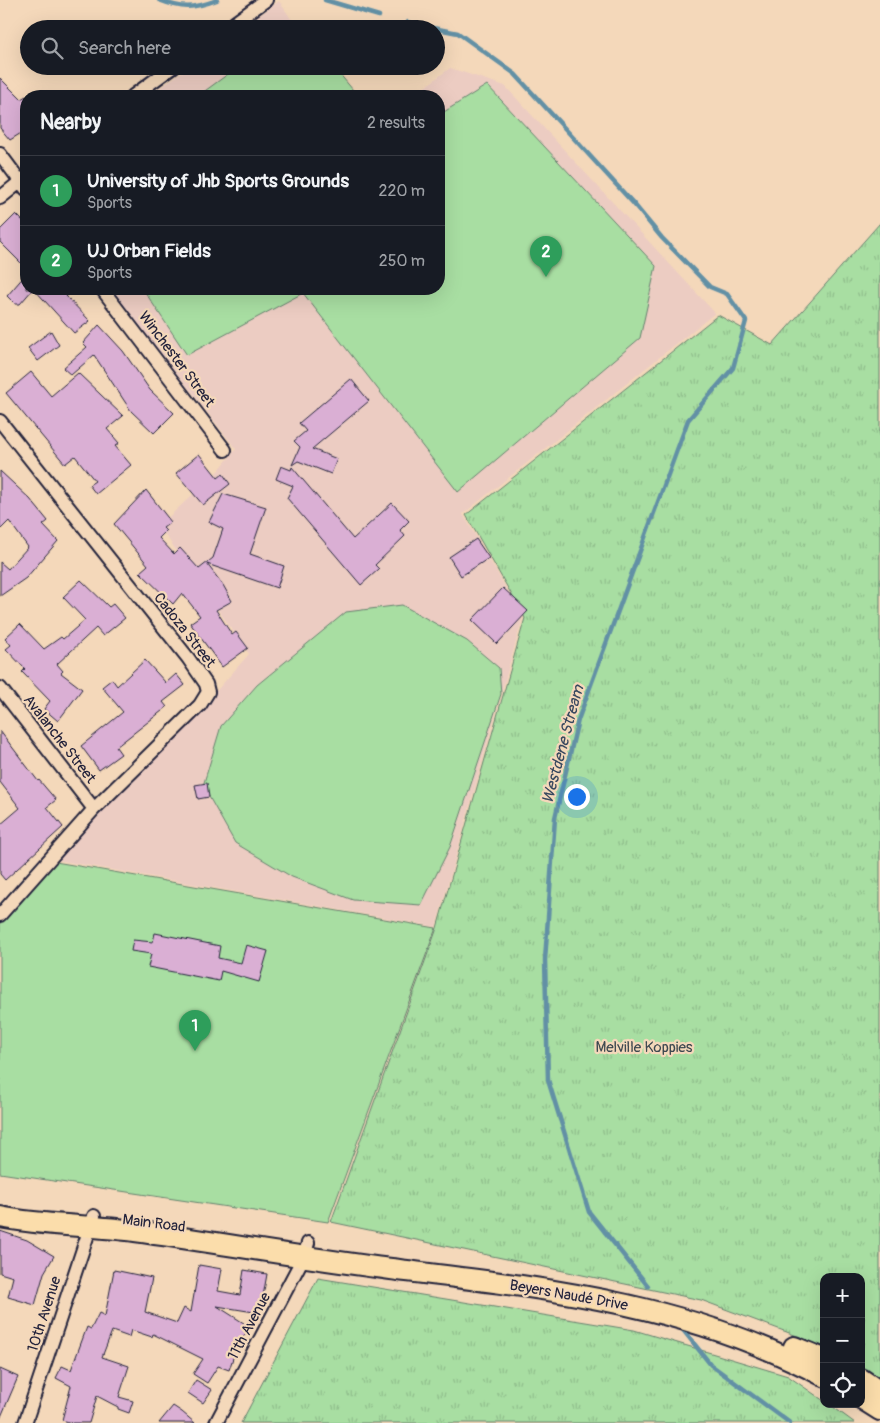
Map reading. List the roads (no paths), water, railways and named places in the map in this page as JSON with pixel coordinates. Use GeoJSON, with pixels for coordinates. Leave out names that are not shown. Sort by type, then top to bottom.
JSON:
{"type":"FeatureCollection","features":[{"type":"Feature","properties":{"kind":"main road","name":"Main Road"},"geometry":{"type":"LineString","coordinates":[[0,1204],[92,1221],[306,1250]]}},
{"type":"Feature","properties":{"kind":"main road","name":"Main Road"},"geometry":{"type":"LineString","coordinates":[[0,1217],[92,1221]]}},
{"type":"Feature","properties":{"kind":"main road","name":"Beyers Naudé Drive"},"geometry":{"type":"LineString","coordinates":[[306,1250],[535,1275],[643,1296],[730,1322],[820,1357]]}},
{"type":"Feature","properties":{"kind":"main road","name":"Beyers Naudé Drive"},"geometry":{"type":"LineString","coordinates":[[306,1250],[608,1300],[666,1313],[769,1350],[820,1374]]}},
{"type":"Feature","properties":{"kind":"main road"},"geometry":{"type":"LineString","coordinates":[[865,1382],[880,1392]]}},
{"type":"Feature","properties":{"kind":"main road"},"geometry":{"type":"LineString","coordinates":[[865,1401],[880,1410]]}},
{"type":"Feature","properties":{"kind":"street"},"geometry":{"type":"LineString","coordinates":[[238,20],[266,0]]}},
{"type":"Feature","properties":{"kind":"street"},"geometry":{"type":"LineString","coordinates":[[141,90],[162,75]]}},
{"type":"Feature","properties":{"kind":"street"},"geometry":{"type":"LineString","coordinates":[[0,154],[20,178]]}},
{"type":"Feature","properties":{"kind":"street"},"geometry":{"type":"LineString","coordinates":[[0,198],[20,186]]}},
{"type":"Feature","properties":{"kind":"street","name":"Winchester Street"},"geometry":{"type":"LineString","coordinates":[[107,295],[225,450]]}},
{"type":"Feature","properties":{"kind":"street","name":"Cadoza Street"},"geometry":{"type":"LineString","coordinates":[[0,421],[188,658],[206,684],[208,692],[200,705],[94,809],[0,915]]}},
{"type":"Feature","properties":{"kind":"street","name":"Avalanche Street"},"geometry":{"type":"LineString","coordinates":[[0,688],[94,809]]}},
{"type":"Feature","properties":{"kind":"street","name":"10th Avenue"},"geometry":{"type":"LineString","coordinates":[[25,1423],[92,1221]]}},
{"type":"Feature","properties":{"kind":"street","name":"11th Avenue"},"geometry":{"type":"LineString","coordinates":[[216,1423],[306,1250]]}},
{"type":"Feature","properties":{"kind":"waterway"},"geometry":{"type":"LineString","coordinates":[[159,0],[188,7],[217,0]]}},
{"type":"Feature","properties":{"kind":"waterway"},"geometry":{"type":"LineString","coordinates":[[325,0],[379,16]]}},
{"type":"Feature","properties":{"kind":"waterway","name":"Westdene Stream"},"geometry":{"type":"LineString","coordinates":[[445,30],[458,33],[515,74],[633,203],[662,238],[710,287],[727,294],[746,321],[733,368],[688,420],[578,720],[555,818],[545,960],[548,1080],[589,1212],[648,1286]]}},
{"type":"Feature","properties":{"kind":"waterway","name":"Westdene Stream"},"geometry":{"type":"LineString","coordinates":[[680,1326],[711,1365],[790,1423]]}},
{"type":"Feature","properties":{"kind":"place","name":"UJ Orban Fields"},"geometry":{"type":"Point","coordinates":[546,277]}},
{"type":"Feature","properties":{"kind":"place","name":"University of Jhb Sports Grounds"},"geometry":{"type":"Point","coordinates":[195,1051]}},
{"type":"Feature","properties":{"kind":"park label","name":"Melville Koppies"},"geometry":{"type":"Point","coordinates":[644,1047]}}]}
